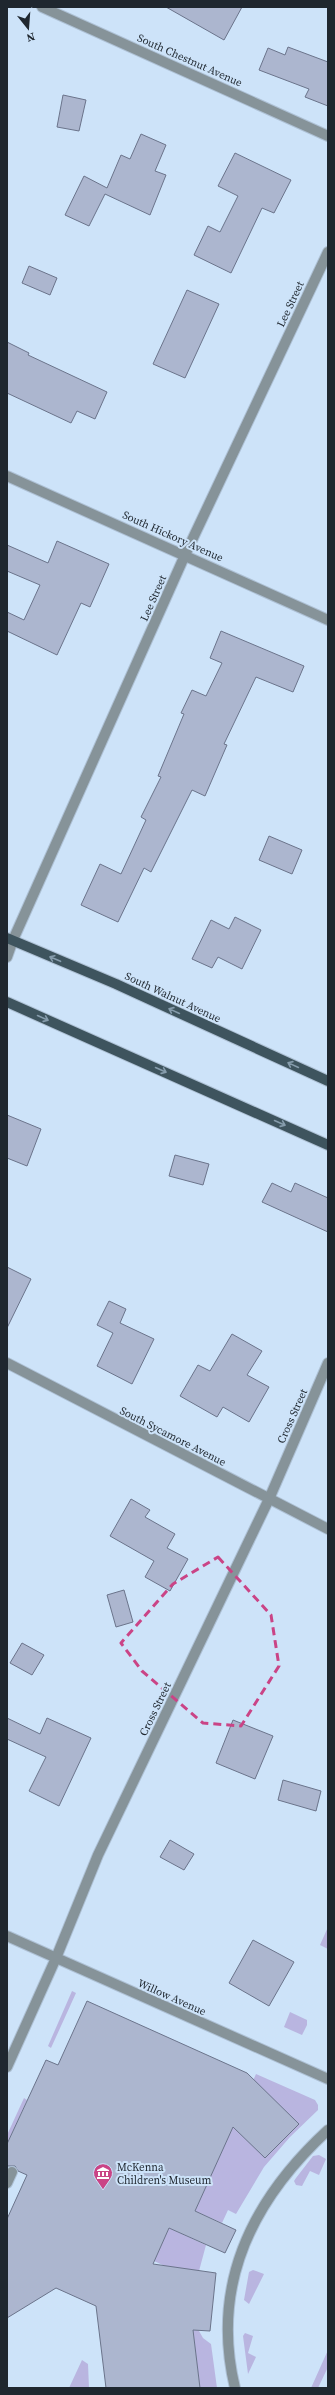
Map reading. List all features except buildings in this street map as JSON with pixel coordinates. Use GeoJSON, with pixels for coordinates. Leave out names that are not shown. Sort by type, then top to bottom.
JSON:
{"type":"FeatureCollection","features":[{"type":"Feature","properties":{"kind":"main road","name":"South Walnut Avenue"},"geometry":{"type":"LineString","coordinates":[[10,939],[116,984],[328,1081]]}},
{"type":"Feature","properties":{"kind":"main road"},"geometry":{"type":"LineString","coordinates":[[7,1002],[328,1145]]}},
{"type":"Feature","properties":{"kind":"street","name":"South Chestnut Avenue"},"geometry":{"type":"LineString","coordinates":[[42,7],[328,136]]}},
{"type":"Feature","properties":{"kind":"street","name":"Lee Street"},"geometry":{"type":"LineString","coordinates":[[7,957],[10,939],[185,555],[328,252]]}},
{"type":"Feature","properties":{"kind":"street","name":"South Hickory Avenue"},"geometry":{"type":"LineString","coordinates":[[7,476],[328,620]]}},
{"type":"Feature","properties":{"kind":"street","name":"South Sycamore Avenue"},"geometry":{"type":"LineString","coordinates":[[7,1363],[328,1529]]}},
{"type":"Feature","properties":{"kind":"street","name":"Cross Street"},"geometry":{"type":"LineString","coordinates":[[7,2067],[56,1958],[98,1855],[269,1499],[328,1363]]}},
{"type":"Feature","properties":{"kind":"street","name":"Willow Avenue"},"geometry":{"type":"LineString","coordinates":[[7,1936],[328,2079]]}},
{"type":"Feature","properties":{"kind":"street"},"geometry":{"type":"LineString","coordinates":[[236,2388],[228,2331],[232,2286],[238,2259],[256,2219],[273,2189],[304,2151],[328,2130]]}},
{"type":"Feature","properties":{"kind":"street"},"geometry":{"type":"LineString","coordinates":[[7,2183],[12,2172]]}},
{"type":"Feature","properties":{"kind":"highlighted area"},"geometry":{"type":"Polygon","coordinates":[[[218,1557],[271,1615],[279,1666],[241,1726],[203,1723],[142,1671],[121,1643],[173,1584],[218,1557]]]}},
{"type":"Feature","properties":{"kind":"shaded area"},"geometry":{"type":"Polygon","coordinates":[[[328,1927],[328,1949],[320,1945],[328,1927]]]}},
{"type":"Feature","properties":{"kind":"shaded area"},"geometry":{"type":"Polygon","coordinates":[[[72,1991],[76,1993],[51,2048],[48,2046],[72,1991]]]}},
{"type":"Feature","properties":{"kind":"shaded area"},"geometry":{"type":"Polygon","coordinates":[[[290,2012],[307,2020],[307,2025],[302,2035],[284,2027],[290,2012]]]}},
{"type":"Feature","properties":{"kind":"shaded area"},"geometry":{"type":"Polygon","coordinates":[[[256,2074],[315,2100],[318,2105],[318,2110],[290,2137],[264,2167],[236,2214],[228,2210],[222,2223],[195,2211],[256,2074]]]}},
{"type":"Feature","properties":{"kind":"shaded area"},"geometry":{"type":"Polygon","coordinates":[[[24,2098],[27,2100],[7,2144],[7,2135],[24,2098]]]}},
{"type":"Feature","properties":{"kind":"shaded area"},"geometry":{"type":"Polygon","coordinates":[[[319,2155],[326,2159],[319,2175],[310,2171],[302,2186],[296,2185],[294,2181],[296,2178],[313,2156],[319,2155]]]}},
{"type":"Feature","properties":{"kind":"shaded area"},"geometry":{"type":"Polygon","coordinates":[[[169,2228],[206,2245],[199,2271],[176,2271],[154,2261],[169,2228]]]}},
{"type":"Feature","properties":{"kind":"shaded area"},"geometry":{"type":"Polygon","coordinates":[[[253,2270],[264,2274],[249,2304],[244,2300],[249,2272],[253,2270]]]}},
{"type":"Feature","properties":{"kind":"shaded area"},"geometry":{"type":"Polygon","coordinates":[[[191,2317],[203,2338],[211,2344],[217,2388],[200,2388],[191,2317]]]}},
{"type":"Feature","properties":{"kind":"shaded area"},"geometry":{"type":"Polygon","coordinates":[[[245,2333],[253,2336],[248,2353],[256,2357],[248,2374],[243,2336],[245,2333]]]}},
{"type":"Feature","properties":{"kind":"shaded area"},"geometry":{"type":"Polygon","coordinates":[[[328,2350],[328,2367],[318,2388],[311,2388],[328,2350]]]}},
{"type":"Feature","properties":{"kind":"shaded area"},"geometry":{"type":"Polygon","coordinates":[[[82,2360],[88,2364],[89,2388],[69,2388],[82,2360]]]}},
{"type":"Feature","properties":{"kind":"place","name":"McKenna Children's Museum"},"geometry":{"type":"Point","coordinates":[103,2190]}}]}
